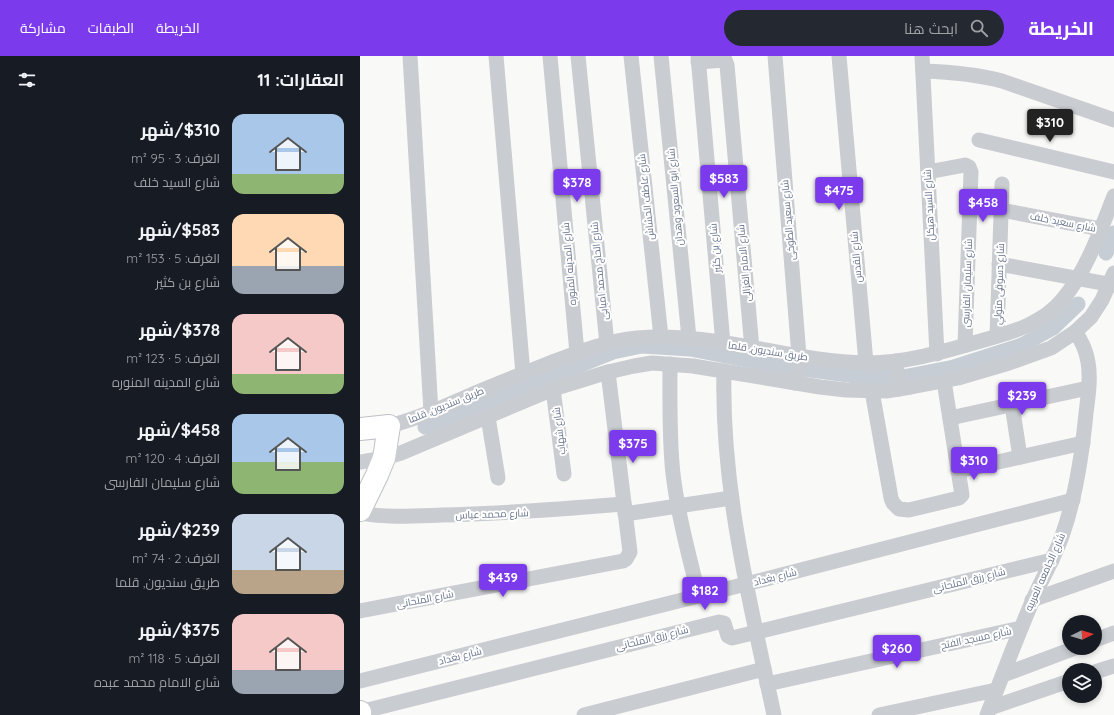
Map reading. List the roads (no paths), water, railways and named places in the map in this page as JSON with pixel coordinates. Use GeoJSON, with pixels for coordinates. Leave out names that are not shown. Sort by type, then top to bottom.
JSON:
{"type":"FeatureCollection","features":[{"type":"Feature","properties":{"kind":"street"},"geometry":{"type":"LineString","coordinates":[[410,56],[431,412]]}},
{"type":"Feature","properties":{"kind":"street"},"geometry":{"type":"LineString","coordinates":[[496,56],[523,374]]}},
{"type":"Feature","properties":{"kind":"street","name":"شارع المدينه المنوره"},"geometry":{"type":"LineString","coordinates":[[550,56],[577,353]]}},
{"type":"Feature","properties":{"kind":"street","name":"شارع الحاج محمد امبابى"},"geometry":{"type":"LineString","coordinates":[[578,56],[606,344]]}},
{"type":"Feature","properties":{"kind":"street","name":"شارع عاطف الحشاش"},"geometry":{"type":"LineString","coordinates":[[631,56],[661,337]]}},
{"type":"Feature","properties":{"kind":"street","name":"شارع ابو السعود وهدان"},"geometry":{"type":"LineString","coordinates":[[661,56],[688,338]]}},
{"type":"Feature","properties":{"kind":"street","name":"شارع سعيد الطوخى"},"geometry":{"type":"LineString","coordinates":[[775,56],[799,356],[795,383]]}},
{"type":"Feature","properties":{"kind":"street","name":"شارع القدس"},"geometry":{"type":"LineString","coordinates":[[839,56],[866,363]]}},
{"type":"Feature","properties":{"kind":"street","name":"شارع بن كثير"},"geometry":{"type":"LineString","coordinates":[[698,59],[723,344]]}},
{"type":"Feature","properties":{"kind":"street","name":"شارع الامام الغزالى"},"geometry":{"type":"LineString","coordinates":[[698,59],[725,60],[727,64],[752,349]]}},
{"type":"Feature","properties":{"kind":"street"},"geometry":{"type":"LineString","coordinates":[[922,63],[953,72],[984,76],[1002,81],[1114,120]]}},
{"type":"Feature","properties":{"kind":"street","name":"شارع السيد هيكل"},"geometry":{"type":"LineString","coordinates":[[922,63],[937,354]]}},
{"type":"Feature","properties":{"kind":"street"},"geometry":{"type":"LineString","coordinates":[[979,140],[1114,172]]}},
{"type":"Feature","properties":{"kind":"street","name":"شارع سليمان الفارسى"},"geometry":{"type":"LineString","coordinates":[[928,172],[965,165],[969,167],[971,172],[965,346]]}},
{"type":"Feature","properties":{"kind":"street","name":"شارع دسوقى متولي"},"geometry":{"type":"LineString","coordinates":[[997,336],[1002,184]]}},
{"type":"Feature","properties":{"kind":"street","name":"طريق سنديون, قلما"},"geometry":{"type":"LineString","coordinates":[[360,429],[389,426],[407,422],[577,353],[606,344],[636,338],[688,338],[799,356],[866,363],[896,361],[937,354],[965,346],[1022,328],[1045,316],[1060,303],[1078,278],[1101,229],[1114,196]]}},
{"type":"Feature","properties":{"kind":"street","name":"شارع سعيد خلف"},"geometry":{"type":"LineString","coordinates":[[1001,210],[1101,229]]}},
{"type":"Feature","properties":{"kind":"street"},"geometry":{"type":"LineString","coordinates":[[360,462],[384,458],[408,450],[553,389],[608,372],[652,363],[693,366],[827,388],[872,391],[899,389],[944,382],[1009,363],[1051,348],[1075,332],[1091,317],[1113,281],[1078,278],[999,264]]}},
{"type":"Feature","properties":{"kind":"street","name":"شارع الجامعه العربيه"},"geometry":{"type":"LineString","coordinates":[[988,711],[1032,600],[1052,560],[1073,500],[1083,443],[1088,388],[1088,363],[1085,349],[1082,340],[1075,332]]}},
{"type":"Feature","properties":{"kind":"street"},"geometry":{"type":"LineString","coordinates":[[896,361],[899,389]]}},
{"type":"Feature","properties":{"kind":"street"},"geometry":{"type":"LineString","coordinates":[[670,364],[672,455],[678,506],[699,596]]}},
{"type":"Feature","properties":{"kind":"street"},"geometry":{"type":"LineString","coordinates":[[724,371],[724,434],[732,498],[746,584],[774,715]]}},
{"type":"Feature","properties":{"kind":"street"},"geometry":{"type":"LineString","coordinates":[[608,372],[624,509]]}},
{"type":"Feature","properties":{"kind":"street"},"geometry":{"type":"LineString","coordinates":[[872,391],[891,498],[896,507],[909,510],[960,497],[962,492],[944,382]]}},
{"type":"Feature","properties":{"kind":"street"},"geometry":{"type":"LineString","coordinates":[[950,418],[1088,388]]}},
{"type":"Feature","properties":{"kind":"street","name":"شارع شهاب"},"geometry":{"type":"LineString","coordinates":[[553,389],[564,474]]}},
{"type":"Feature","properties":{"kind":"street"},"geometry":{"type":"LineString","coordinates":[[1012,405],[1020,457]]}},
{"type":"Feature","properties":{"kind":"street"},"geometry":{"type":"LineString","coordinates":[[488,417],[498,478]]}},
{"type":"Feature","properties":{"kind":"street"},"geometry":{"type":"LineString","coordinates":[[360,511],[384,458],[389,426]]}},
{"type":"Feature","properties":{"kind":"street"},"geometry":{"type":"LineString","coordinates":[[958,471],[1083,443]]}},
{"type":"Feature","properties":{"kind":"street","name":"شارع محمد عباس"},"geometry":{"type":"LineString","coordinates":[[360,511],[386,516],[472,515],[678,506],[732,498]]}},
{"type":"Feature","properties":{"kind":"street","name":"شارع بغداد"},"geometry":{"type":"LineString","coordinates":[[360,681],[1073,500]]}},
{"type":"Feature","properties":{"kind":"street","name":"شارع الملحانى"},"geometry":{"type":"LineString","coordinates":[[360,611],[623,561],[630,552],[624,509]]}},
{"type":"Feature","properties":{"kind":"street","name":"شارع رزق الملحانى"},"geometry":{"type":"LineString","coordinates":[[360,713],[719,622],[724,623],[730,638],[1052,560]]}},
{"type":"Feature","properties":{"kind":"street"},"geometry":{"type":"LineString","coordinates":[[1032,600],[1114,571]]}},
{"type":"Feature","properties":{"kind":"street","name":"شارع مسجد الفتح"},"geometry":{"type":"LineString","coordinates":[[767,684],[1021,628]]}},
{"type":"Feature","properties":{"kind":"street"},"geometry":{"type":"LineString","coordinates":[[1102,637],[1114,633]]}},
{"type":"Feature","properties":{"kind":"street"},"geometry":{"type":"LineString","coordinates":[[1002,675],[1062,652]]}},
{"type":"Feature","properties":{"kind":"street"},"geometry":{"type":"LineString","coordinates":[[1102,670],[1114,666]]}},
{"type":"Feature","properties":{"kind":"street"},"geometry":{"type":"LineString","coordinates":[[584,715],[764,669]]}},
{"type":"Feature","properties":{"kind":"street"},"geometry":{"type":"LineString","coordinates":[[988,711],[1062,684]]}},
{"type":"Feature","properties":{"kind":"street"},"geometry":{"type":"LineString","coordinates":[[879,715],[996,690]]}},
{"type":"Feature","properties":{"kind":"waterway"},"geometry":{"type":"LineString","coordinates":[[1106,253],[1114,233]]}},
{"type":"Feature","properties":{"kind":"waterway"},"geometry":{"type":"LineString","coordinates":[[425,427],[613,352],[642,346],[690,349],[773,365],[856,376],[903,377],[954,367],[1022,345],[1053,328],[1078,304]]}}]}
